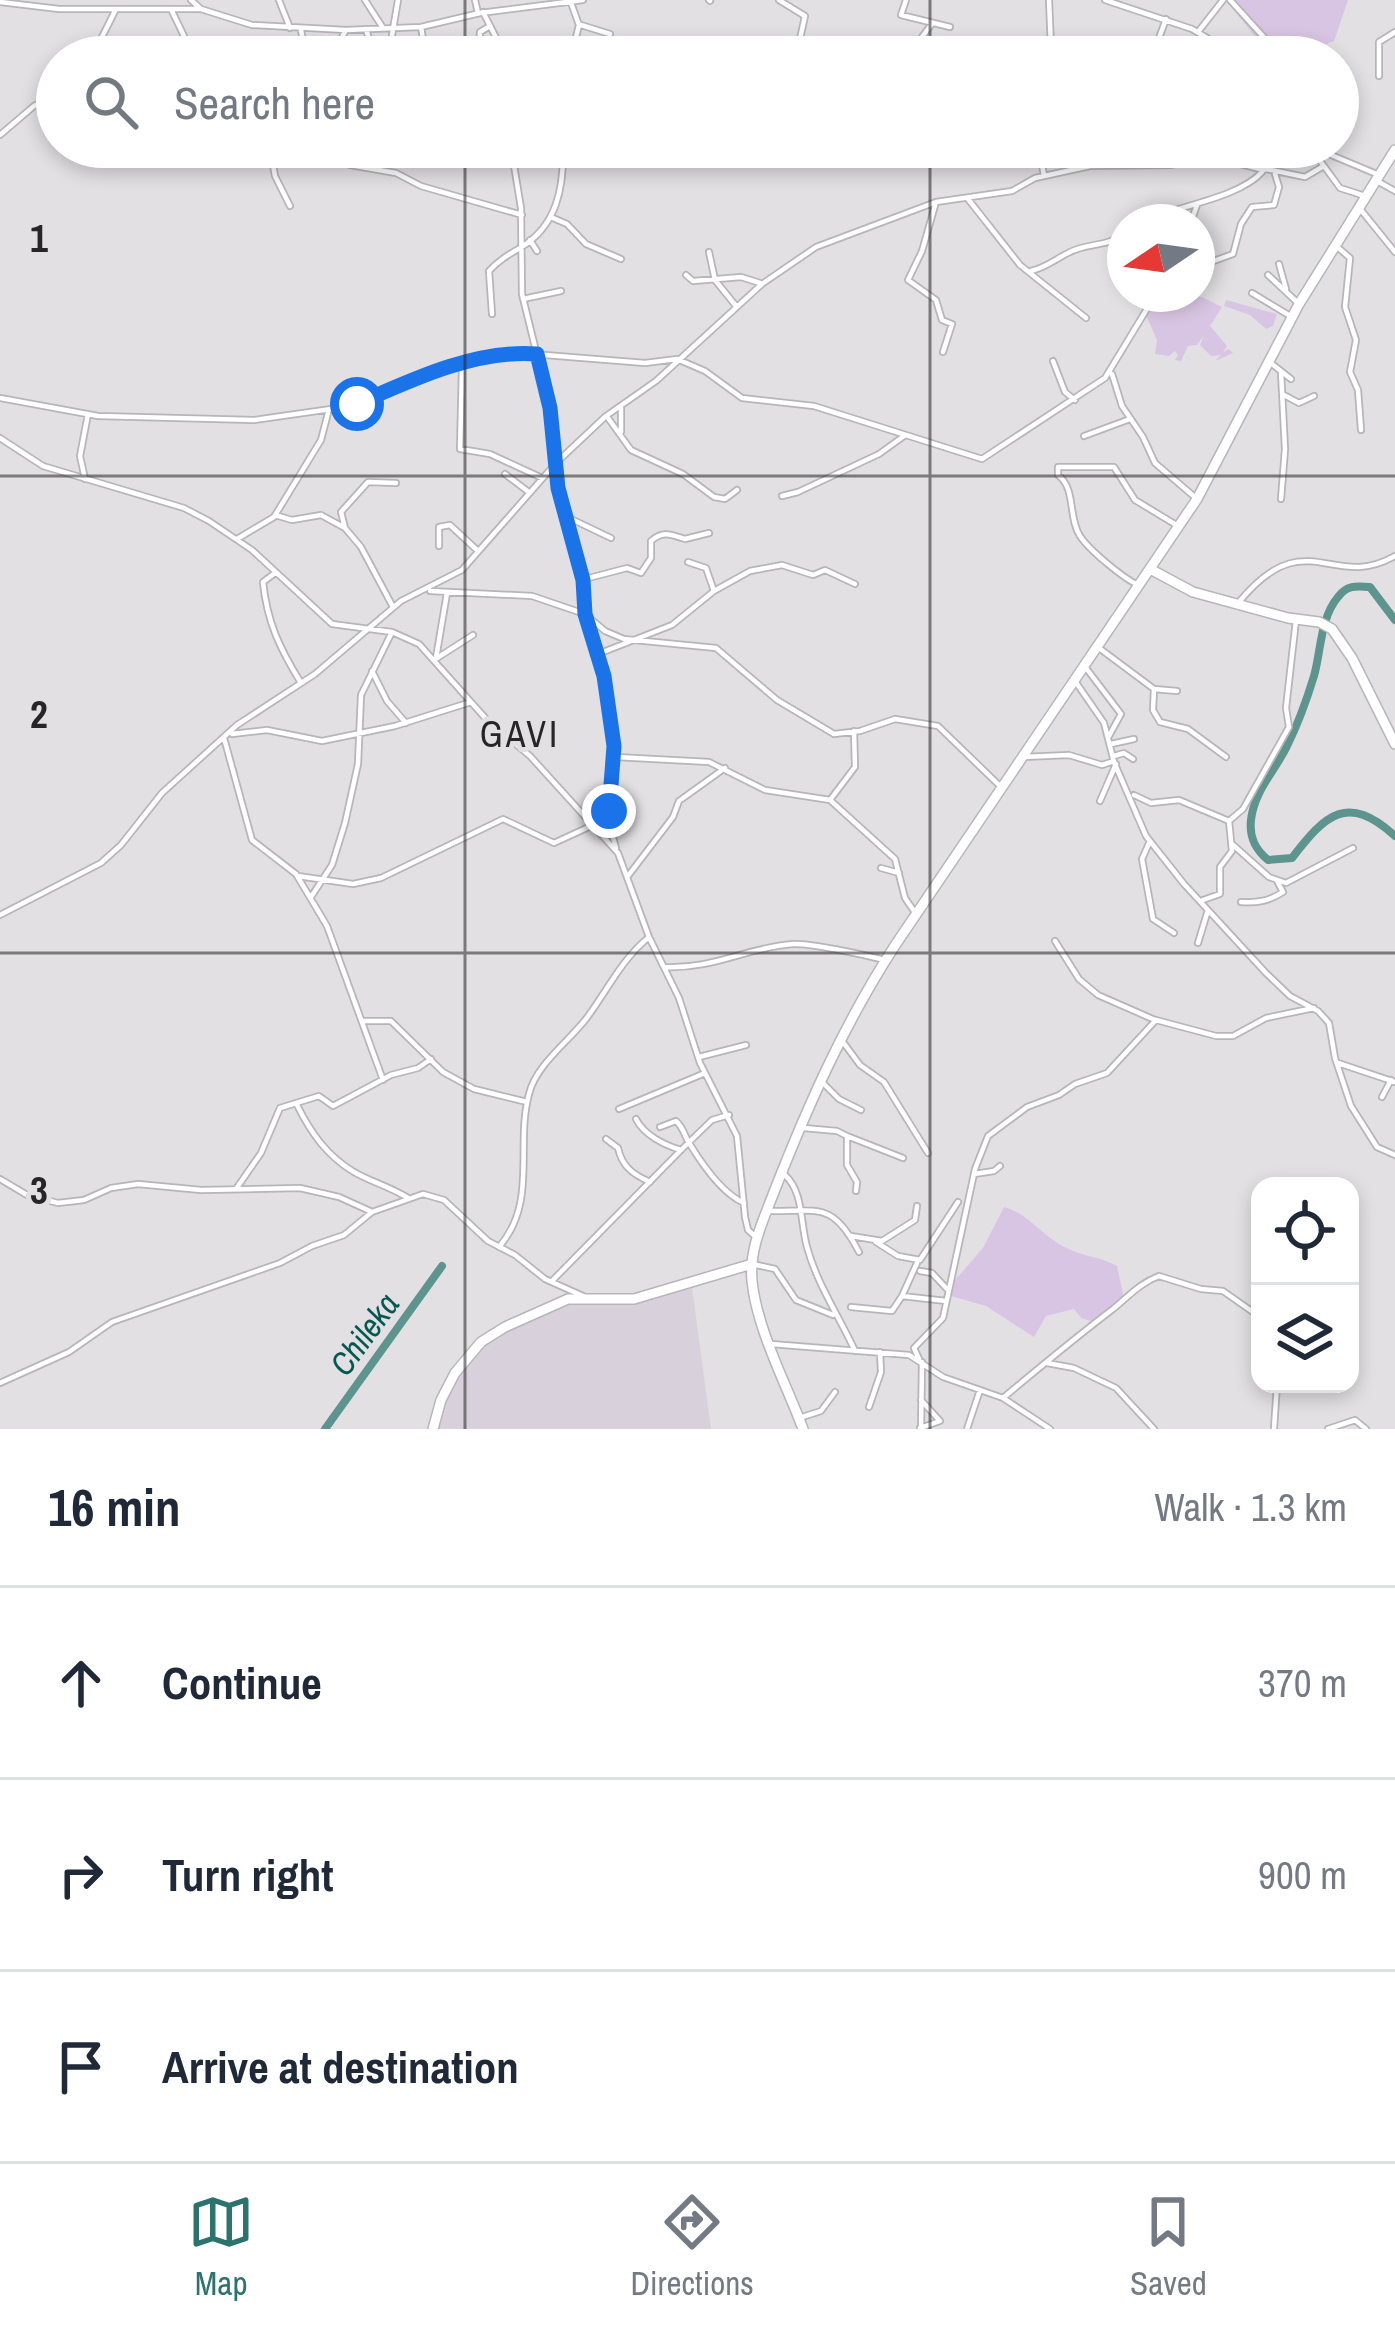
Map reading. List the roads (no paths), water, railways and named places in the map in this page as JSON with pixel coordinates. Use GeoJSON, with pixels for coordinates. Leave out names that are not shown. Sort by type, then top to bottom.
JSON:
{"type":"FeatureCollection","features":[{"type":"Feature","properties":{"kind":"main road"},"geometry":{"type":"LineString","coordinates":[[801,1423],[756,1300],[752,1264],[766,1211],[820,1080],[885,960],[1197,499],[1299,304],[1395,150]]}},
{"type":"Feature","properties":{"kind":"main road"},"geometry":{"type":"LineString","coordinates":[[1150,569],[1193,592],[1332,629],[1352,658],[1395,744]]}},
{"type":"Feature","properties":{"kind":"main road"},"geometry":{"type":"LineString","coordinates":[[433,1429],[446,1388],[481,1342],[554,1303],[634,1299],[752,1264]]}},
{"type":"Feature","properties":{"kind":"street"},"geometry":{"type":"LineString","coordinates":[[191,0],[201,9]]}},
{"type":"Feature","properties":{"kind":"street"},"geometry":{"type":"LineString","coordinates":[[279,0],[290,28]]}},
{"type":"Feature","properties":{"kind":"street"},"geometry":{"type":"LineString","coordinates":[[365,0],[383,28]]}},
{"type":"Feature","properties":{"kind":"street"},"geometry":{"type":"LineString","coordinates":[[392,36],[398,0]]}},
{"type":"Feature","properties":{"kind":"street"},"geometry":{"type":"LineString","coordinates":[[475,0],[495,36]]}},
{"type":"Feature","properties":{"kind":"street"},"geometry":{"type":"LineString","coordinates":[[0,2],[115,11],[201,9],[252,25],[346,30],[421,27],[520,3],[583,0]]}},
{"type":"Feature","properties":{"kind":"street"},"geometry":{"type":"LineString","coordinates":[[779,0],[806,16],[801,36]]}},
{"type":"Feature","properties":{"kind":"street"},"geometry":{"type":"LineString","coordinates":[[906,0],[901,15],[950,27]]}},
{"type":"Feature","properties":{"kind":"street"},"geometry":{"type":"LineString","coordinates":[[1049,0],[1051,36]]}},
{"type":"Feature","properties":{"kind":"street"},"geometry":{"type":"LineString","coordinates":[[1105,0],[1205,36]]}},
{"type":"Feature","properties":{"kind":"street"},"geometry":{"type":"LineString","coordinates":[[1144,0],[1150,13]]}},
{"type":"Feature","properties":{"kind":"street"},"geometry":{"type":"LineString","coordinates":[[1198,32],[1227,0],[1259,36]]}},
{"type":"Feature","properties":{"kind":"street"},"geometry":{"type":"LineString","coordinates":[[571,1],[579,25],[576,36]]}},
{"type":"Feature","properties":{"kind":"street"},"geometry":{"type":"LineString","coordinates":[[171,9],[184,36]]}},
{"type":"Feature","properties":{"kind":"street"},"geometry":{"type":"LineString","coordinates":[[102,36],[115,11]]}},
{"type":"Feature","properties":{"kind":"street"},"geometry":{"type":"LineString","coordinates":[[1160,36],[1166,19]]}},
{"type":"Feature","properties":{"kind":"street"},"geometry":{"type":"LineString","coordinates":[[579,25],[610,34]]}},
{"type":"Feature","properties":{"kind":"street"},"geometry":{"type":"LineString","coordinates":[[923,36],[931,25]]}},
{"type":"Feature","properties":{"kind":"street"},"geometry":{"type":"LineString","coordinates":[[479,36],[490,26]]}},
{"type":"Feature","properties":{"kind":"street"},"geometry":{"type":"LineString","coordinates":[[421,27],[422,36]]}},
{"type":"Feature","properties":{"kind":"street"},"geometry":{"type":"LineString","coordinates":[[300,29],[301,36]]}},
{"type":"Feature","properties":{"kind":"street"},"geometry":{"type":"LineString","coordinates":[[366,29],[368,36]]}},
{"type":"Feature","properties":{"kind":"street"},"geometry":{"type":"LineString","coordinates":[[343,36],[346,30]]}},
{"type":"Feature","properties":{"kind":"street"},"geometry":{"type":"LineString","coordinates":[[1379,76],[1379,42],[1395,32]]}},
{"type":"Feature","properties":{"kind":"street"},"geometry":{"type":"LineString","coordinates":[[0,134],[36,105]]}},
{"type":"Feature","properties":{"kind":"street"},"geometry":{"type":"LineString","coordinates":[[273,168],[290,206]]}},
{"type":"Feature","properties":{"kind":"street"},"geometry":{"type":"LineString","coordinates":[[369,168],[522,215]]}},
{"type":"Feature","properties":{"kind":"street"},"geometry":{"type":"LineString","coordinates":[[514,168],[522,215],[524,299],[550,408],[565,517],[583,580],[585,614],[598,654],[614,758],[609,811],[618,853],[698,1057],[729,1115],[742,1163],[748,1230],[757,1238]]}},
{"type":"Feature","properties":{"kind":"street"},"geometry":{"type":"LineString","coordinates":[[492,314],[489,271],[553,218],[560,168]]}},
{"type":"Feature","properties":{"kind":"street"},"geometry":{"type":"LineString","coordinates":[[1043,168],[1044,176]]}},
{"type":"Feature","properties":{"kind":"street"},"geometry":{"type":"LineString","coordinates":[[0,915],[101,862],[122,845],[163,794],[226,736],[301,683],[393,607],[462,570],[556,463],[606,416],[656,381],[762,284],[822,244],[937,202],[1012,191],[1044,176],[1086,168]]}},
{"type":"Feature","properties":{"kind":"street"},"geometry":{"type":"LineString","coordinates":[[1257,168],[1305,177],[1320,168]]}},
{"type":"Feature","properties":{"kind":"street"},"geometry":{"type":"LineString","coordinates":[[1199,204],[1251,183],[1267,168]]}},
{"type":"Feature","properties":{"kind":"street"},"geometry":{"type":"LineString","coordinates":[[1324,168],[1340,189],[1362,201],[1395,252]]}},
{"type":"Feature","properties":{"kind":"street"},"geometry":{"type":"LineString","coordinates":[[1356,168],[1395,191]]}},
{"type":"Feature","properties":{"kind":"street"},"geometry":{"type":"LineString","coordinates":[[1215,260],[1233,254],[1239,227],[1252,207],[1274,205],[1279,188],[1275,174]]}},
{"type":"Feature","properties":{"kind":"street"},"geometry":{"type":"LineString","coordinates":[[968,200],[1019,265],[1086,318]]}},
{"type":"Feature","properties":{"kind":"street"},"geometry":{"type":"LineString","coordinates":[[937,202],[908,280],[936,301],[942,320],[952,324],[944,352]]}},
{"type":"Feature","properties":{"kind":"street"},"geometry":{"type":"LineString","coordinates":[[553,218],[567,224],[586,244],[620,260]]}},
{"type":"Feature","properties":{"kind":"street"},"geometry":{"type":"LineString","coordinates":[[530,240],[537,251]]}},
{"type":"Feature","properties":{"kind":"street"},"geometry":{"type":"LineString","coordinates":[[1031,271],[1048,267],[1068,253],[1107,244]]}},
{"type":"Feature","properties":{"kind":"street"},"geometry":{"type":"LineString","coordinates":[[1335,245],[1351,258],[1346,307],[1356,340],[1350,374],[1358,390],[1361,430]]}},
{"type":"Feature","properties":{"kind":"street"},"geometry":{"type":"LineString","coordinates":[[709,253],[715,280],[736,306]]}},
{"type":"Feature","properties":{"kind":"street"},"geometry":{"type":"LineString","coordinates":[[1279,264],[1286,289]]}},
{"type":"Feature","properties":{"kind":"street"},"geometry":{"type":"LineString","coordinates":[[686,274],[691,281],[741,277],[762,284]]}},
{"type":"Feature","properties":{"kind":"street"},"geometry":{"type":"LineString","coordinates":[[1268,275],[1299,304]]}},
{"type":"Feature","properties":{"kind":"street"},"geometry":{"type":"LineString","coordinates":[[524,299],[561,291]]}},
{"type":"Feature","properties":{"kind":"street"},"geometry":{"type":"LineString","coordinates":[[1252,293],[1292,317]]}},
{"type":"Feature","properties":{"kind":"street"},"geometry":{"type":"LineString","coordinates":[[0,398],[88,414],[245,421],[357,404],[399,383],[502,355],[645,363],[677,359],[705,371],[742,398],[814,406],[982,459],[1112,373],[1146,312]]}},
{"type":"Feature","properties":{"kind":"street"},"geometry":{"type":"LineString","coordinates":[[1053,361],[1065,392],[1075,400]]}},
{"type":"Feature","properties":{"kind":"street"},"geometry":{"type":"LineString","coordinates":[[1268,362],[1291,379]]}},
{"type":"Feature","properties":{"kind":"street"},"geometry":{"type":"LineString","coordinates":[[462,365],[460,448],[490,454],[542,478]]}},
{"type":"Feature","properties":{"kind":"street"},"geometry":{"type":"LineString","coordinates":[[1112,373],[1120,404],[1158,467],[1197,499]]}},
{"type":"Feature","properties":{"kind":"street"},"geometry":{"type":"LineString","coordinates":[[1281,373],[1281,500]]}},
{"type":"Feature","properties":{"kind":"street"},"geometry":{"type":"LineString","coordinates":[[1284,395],[1299,403],[1314,396]]}},
{"type":"Feature","properties":{"kind":"street"},"geometry":{"type":"LineString","coordinates":[[621,405],[621,432]]}},
{"type":"Feature","properties":{"kind":"street"},"geometry":{"type":"LineString","coordinates":[[1284,407],[1295,411]]}},
{"type":"Feature","properties":{"kind":"street"},"geometry":{"type":"LineString","coordinates":[[237,538],[275,515],[321,440],[328,411]]}},
{"type":"Feature","properties":{"kind":"street"},"geometry":{"type":"LineString","coordinates":[[85,478],[80,461],[88,414]]}},
{"type":"Feature","properties":{"kind":"street"},"geometry":{"type":"LineString","coordinates":[[606,416],[632,450],[683,474],[714,497],[725,499],[736,490]]}},
{"type":"Feature","properties":{"kind":"street"},"geometry":{"type":"LineString","coordinates":[[1084,436],[1130,419]]}},
{"type":"Feature","properties":{"kind":"street"},"geometry":{"type":"LineString","coordinates":[[782,496],[798,493],[879,454],[904,436]]}},
{"type":"Feature","properties":{"kind":"street"},"geometry":{"type":"LineString","coordinates":[[0,438],[37,463],[184,508],[237,538],[327,621],[392,632],[419,644],[471,702],[530,755],[618,853]]}},
{"type":"Feature","properties":{"kind":"street"},"geometry":{"type":"LineString","coordinates":[[1138,585],[1118,575],[1081,538],[1068,485],[1058,476],[1058,467],[1114,467],[1135,500],[1179,527]]}},
{"type":"Feature","properties":{"kind":"street"},"geometry":{"type":"LineString","coordinates":[[505,474],[530,493]]}},
{"type":"Feature","properties":{"kind":"street"},"geometry":{"type":"LineString","coordinates":[[345,528],[341,512],[368,482],[396,483]]}},
{"type":"Feature","properties":{"kind":"street"},"geometry":{"type":"LineString","coordinates":[[275,515],[293,520],[322,514],[345,528],[369,559],[393,607]]}},
{"type":"Feature","properties":{"kind":"street"},"geometry":{"type":"LineString","coordinates":[[565,517],[610,538]]}},
{"type":"Feature","properties":{"kind":"street"},"geometry":{"type":"LineString","coordinates":[[439,546],[439,527],[450,525],[478,551]]}},
{"type":"Feature","properties":{"kind":"street"},"geometry":{"type":"LineString","coordinates":[[583,580],[627,568],[641,572],[651,558],[653,538],[668,533],[685,539],[709,533]]}},
{"type":"Feature","properties":{"kind":"street"},"geometry":{"type":"LineString","coordinates":[[1238,604],[1266,572],[1304,558],[1352,565],[1394,558]]}},
{"type":"Feature","properties":{"kind":"street"},"geometry":{"type":"LineString","coordinates":[[688,562],[706,568],[714,591]]}},
{"type":"Feature","properties":{"kind":"street"},"geometry":{"type":"LineString","coordinates":[[598,654],[676,622],[714,591],[771,565],[791,566],[813,575],[825,570],[855,584]]}},
{"type":"Feature","properties":{"kind":"street"},"geometry":{"type":"LineString","coordinates":[[276,573],[262,582],[265,610],[281,653],[301,683]]}},
{"type":"Feature","properties":{"kind":"street"},"geometry":{"type":"LineString","coordinates":[[427,591],[532,596],[585,614],[605,631],[634,641],[716,648],[805,718],[834,734],[857,734],[895,719],[938,726],[1002,788]]}},
{"type":"Feature","properties":{"kind":"street"},"geometry":{"type":"LineString","coordinates":[[435,659],[447,593]]}},
{"type":"Feature","properties":{"kind":"street"},"geometry":{"type":"LineString","coordinates":[[1229,821],[1243,809],[1289,727],[1286,708],[1296,620]]}},
{"type":"Feature","properties":{"kind":"street"},"geometry":{"type":"LineString","coordinates":[[311,898],[324,879],[345,823],[361,733],[361,695],[392,632]]}},
{"type":"Feature","properties":{"kind":"street"},"geometry":{"type":"LineString","coordinates":[[435,659],[472,635]]}},
{"type":"Feature","properties":{"kind":"street"},"geometry":{"type":"LineString","coordinates":[[1097,647],[1154,688],[1178,691]]}},
{"type":"Feature","properties":{"kind":"street"},"geometry":{"type":"LineString","coordinates":[[1084,666],[1121,715],[1110,740]]}},
{"type":"Feature","properties":{"kind":"street"},"geometry":{"type":"LineString","coordinates":[[372,671],[387,701],[406,723]]}},
{"type":"Feature","properties":{"kind":"street"},"geometry":{"type":"LineString","coordinates":[[1075,680],[1110,740],[1150,841],[1290,996],[1314,1008],[1332,1027],[1337,1063],[1354,1112],[1377,1147],[1392,1154],[1395,1143]]}},
{"type":"Feature","properties":{"kind":"street"},"geometry":{"type":"LineString","coordinates":[[1154,688],[1153,710],[1160,722],[1188,730],[1226,757]]}},
{"type":"Feature","properties":{"kind":"street"},"geometry":{"type":"LineString","coordinates":[[226,736],[267,730],[324,740],[406,723],[471,702]]}},
{"type":"Feature","properties":{"kind":"street"},"geometry":{"type":"LineString","coordinates":[[830,800],[855,767],[857,734]]}},
{"type":"Feature","properties":{"kind":"street"},"geometry":{"type":"LineString","coordinates":[[226,736],[253,840],[298,876],[317,916],[327,926],[383,1080]]}},
{"type":"Feature","properties":{"kind":"street"},"geometry":{"type":"LineString","coordinates":[[1110,740],[1134,739]]}},
{"type":"Feature","properties":{"kind":"street"},"geometry":{"type":"LineString","coordinates":[[1023,757],[1069,755],[1102,765],[1124,753],[1133,760]]}},
{"type":"Feature","properties":{"kind":"street"},"geometry":{"type":"LineString","coordinates":[[614,758],[709,761],[765,790],[830,800],[895,859],[905,898],[916,914]]}},
{"type":"Feature","properties":{"kind":"street"},"geometry":{"type":"LineString","coordinates":[[1100,801],[1115,760]]}},
{"type":"Feature","properties":{"kind":"street"},"geometry":{"type":"LineString","coordinates":[[628,876],[680,801],[725,768]]}},
{"type":"Feature","properties":{"kind":"street"},"geometry":{"type":"LineString","coordinates":[[1131,794],[1151,803],[1179,800],[1229,821]]}},
{"type":"Feature","properties":{"kind":"street"},"geometry":{"type":"LineString","coordinates":[[298,876],[357,884],[388,876],[499,820],[509,819],[554,843],[591,826]]}},
{"type":"Feature","properties":{"kind":"street"},"geometry":{"type":"LineString","coordinates":[[1201,900],[1220,894],[1220,867],[1232,844],[1229,821]]}},
{"type":"Feature","properties":{"kind":"street"},"geometry":{"type":"LineString","coordinates":[[1150,841],[1142,859],[1153,919],[1174,933]]}},
{"type":"Feature","properties":{"kind":"street"},"geometry":{"type":"LineString","coordinates":[[1232,844],[1277,881],[1283,892],[1265,902],[1241,902]]}},
{"type":"Feature","properties":{"kind":"street"},"geometry":{"type":"LineString","coordinates":[[1277,881],[1293,881],[1354,848]]}},
{"type":"Feature","properties":{"kind":"street"},"geometry":{"type":"LineString","coordinates":[[881,868],[899,873]]}},
{"type":"Feature","properties":{"kind":"street"},"geometry":{"type":"LineString","coordinates":[[1198,943],[1208,910]]}},
{"type":"Feature","properties":{"kind":"street"},"geometry":{"type":"LineString","coordinates":[[499,1247],[511,1233],[520,1205],[527,1102],[535,1079],[591,1012],[618,969],[649,937]]}},
{"type":"Feature","properties":{"kind":"street"},"geometry":{"type":"LineString","coordinates":[[1055,941],[1078,979],[1098,995],[1156,1020],[1216,1036],[1233,1036],[1266,1018],[1314,1008]]}},
{"type":"Feature","properties":{"kind":"street"},"geometry":{"type":"LineString","coordinates":[[664,967],[696,968],[749,951],[804,944],[885,960]]}},
{"type":"Feature","properties":{"kind":"street"},"geometry":{"type":"LineString","coordinates":[[1050,1429],[1003,1398],[943,1377],[914,1348],[940,1323],[974,1174],[992,1133],[1027,1107],[1107,1073],[1156,1020]]}},
{"type":"Feature","properties":{"kind":"street"},"geometry":{"type":"LineString","coordinates":[[364,1021],[391,1021],[443,1072],[467,1086],[527,1102]]}},
{"type":"Feature","properties":{"kind":"street"},"geometry":{"type":"LineString","coordinates":[[840,1038],[860,1065],[884,1082],[928,1153]]}},
{"type":"Feature","properties":{"kind":"street"},"geometry":{"type":"LineString","coordinates":[[698,1057],[746,1045]]}},
{"type":"Feature","properties":{"kind":"street"},"geometry":{"type":"LineString","coordinates":[[236,1190],[261,1153],[280,1108],[320,1096],[333,1106],[431,1059]]}},
{"type":"Feature","properties":{"kind":"street"},"geometry":{"type":"LineString","coordinates":[[1337,1063],[1393,1081],[1382,1097]]}},
{"type":"Feature","properties":{"kind":"street"},"geometry":{"type":"LineString","coordinates":[[619,1109],[705,1073]]}},
{"type":"Feature","properties":{"kind":"street"},"geometry":{"type":"LineString","coordinates":[[820,1080],[861,1111]]}},
{"type":"Feature","properties":{"kind":"street"},"geometry":{"type":"LineString","coordinates":[[297,1105],[312,1136],[352,1172],[387,1184],[408,1198]]}},
{"type":"Feature","properties":{"kind":"street"},"geometry":{"type":"LineString","coordinates":[[552,1282],[712,1120],[729,1115]]}},
{"type":"Feature","properties":{"kind":"street"},"geometry":{"type":"LineString","coordinates":[[636,1119],[642,1129],[681,1150]]}},
{"type":"Feature","properties":{"kind":"street"},"geometry":{"type":"LineString","coordinates":[[660,1127],[676,1121],[728,1195],[744,1203]]}},
{"type":"Feature","properties":{"kind":"street"},"geometry":{"type":"LineString","coordinates":[[801,1127],[837,1131],[903,1158]]}},
{"type":"Feature","properties":{"kind":"street"},"geometry":{"type":"LineString","coordinates":[[847,1136],[847,1165],[857,1182],[856,1191]]}},
{"type":"Feature","properties":{"kind":"street"},"geometry":{"type":"LineString","coordinates":[[606,1139],[618,1148],[625,1166],[650,1182]]}},
{"type":"Feature","properties":{"kind":"street"},"geometry":{"type":"LineString","coordinates":[[974,1174],[1000,1166]]}},
{"type":"Feature","properties":{"kind":"street"},"geometry":{"type":"LineString","coordinates":[[782,1173],[791,1181],[807,1248],[833,1315],[855,1351]]}},
{"type":"Feature","properties":{"kind":"street"},"geometry":{"type":"LineString","coordinates":[[0,1179],[28,1195],[58,1203],[138,1184],[236,1190],[306,1188],[372,1212]]}},
{"type":"Feature","properties":{"kind":"street"},"geometry":{"type":"LineString","coordinates":[[0,1383],[69,1352],[112,1322],[280,1263],[344,1234],[372,1212],[429,1193],[444,1200],[499,1247],[587,1299]]}},
{"type":"Feature","properties":{"kind":"street"},"geometry":{"type":"LineString","coordinates":[[851,1307],[892,1311],[958,1202]]}},
{"type":"Feature","properties":{"kind":"street"},"geometry":{"type":"LineString","coordinates":[[876,1242],[915,1220],[917,1206]]}},
{"type":"Feature","properties":{"kind":"street"},"geometry":{"type":"LineString","coordinates":[[766,1211],[817,1209],[838,1220],[860,1252]]}},
{"type":"Feature","properties":{"kind":"street"},"geometry":{"type":"LineString","coordinates":[[851,1236],[919,1261]]}},
{"type":"Feature","properties":{"kind":"street"},"geometry":{"type":"LineString","coordinates":[[752,1264],[775,1269],[796,1300],[833,1315]]}},
{"type":"Feature","properties":{"kind":"street"},"geometry":{"type":"LineString","coordinates":[[920,1271],[932,1273],[947,1289]]}},
{"type":"Feature","properties":{"kind":"street"},"geometry":{"type":"LineString","coordinates":[[1003,1398],[1069,1340],[1137,1287],[1159,1276],[1223,1291],[1251,1310]]}},
{"type":"Feature","properties":{"kind":"street"},"geometry":{"type":"LineString","coordinates":[[902,1296],[946,1301]]}},
{"type":"Feature","properties":{"kind":"street"},"geometry":{"type":"LineString","coordinates":[[771,1344],[880,1352],[921,1360]]}},
{"type":"Feature","properties":{"kind":"street"},"geometry":{"type":"LineString","coordinates":[[868,1407],[881,1372],[880,1352]]}},
{"type":"Feature","properties":{"kind":"street"},"geometry":{"type":"LineString","coordinates":[[921,1360],[920,1429],[940,1421],[921,1400]]}},
{"type":"Feature","properties":{"kind":"street"},"geometry":{"type":"LineString","coordinates":[[1047,1363],[1074,1368],[1116,1388],[1154,1429]]}},
{"type":"Feature","properties":{"kind":"street"},"geometry":{"type":"LineString","coordinates":[[967,1429],[980,1390]]}},
{"type":"Feature","properties":{"kind":"street"},"geometry":{"type":"LineString","coordinates":[[801,1423],[821,1412],[836,1392]]}},
{"type":"Feature","properties":{"kind":"street"},"geometry":{"type":"LineString","coordinates":[[1274,1429],[1276,1393]]}},
{"type":"Feature","properties":{"kind":"street"},"geometry":{"type":"LineString","coordinates":[[1328,1429],[1355,1420],[1366,1429]]}},
{"type":"Feature","properties":{"kind":"waterway"},"geometry":{"type":"LineString","coordinates":[[1395,620],[1370,587],[1348,588],[1332,605],[1302,711],[1256,800],[1251,826],[1254,842],[1268,860],[1292,858],[1316,830],[1338,814],[1363,815],[1395,836]]}},
{"type":"Feature","properties":{"kind":"waterway","name":"Chileka"},"geometry":{"type":"LineString","coordinates":[[325,1429],[442,1266]]}},
{"type":"Feature","properties":{"kind":"district","name":"GAVI"},"geometry":{"type":"Point","coordinates":[520,734]}}]}
